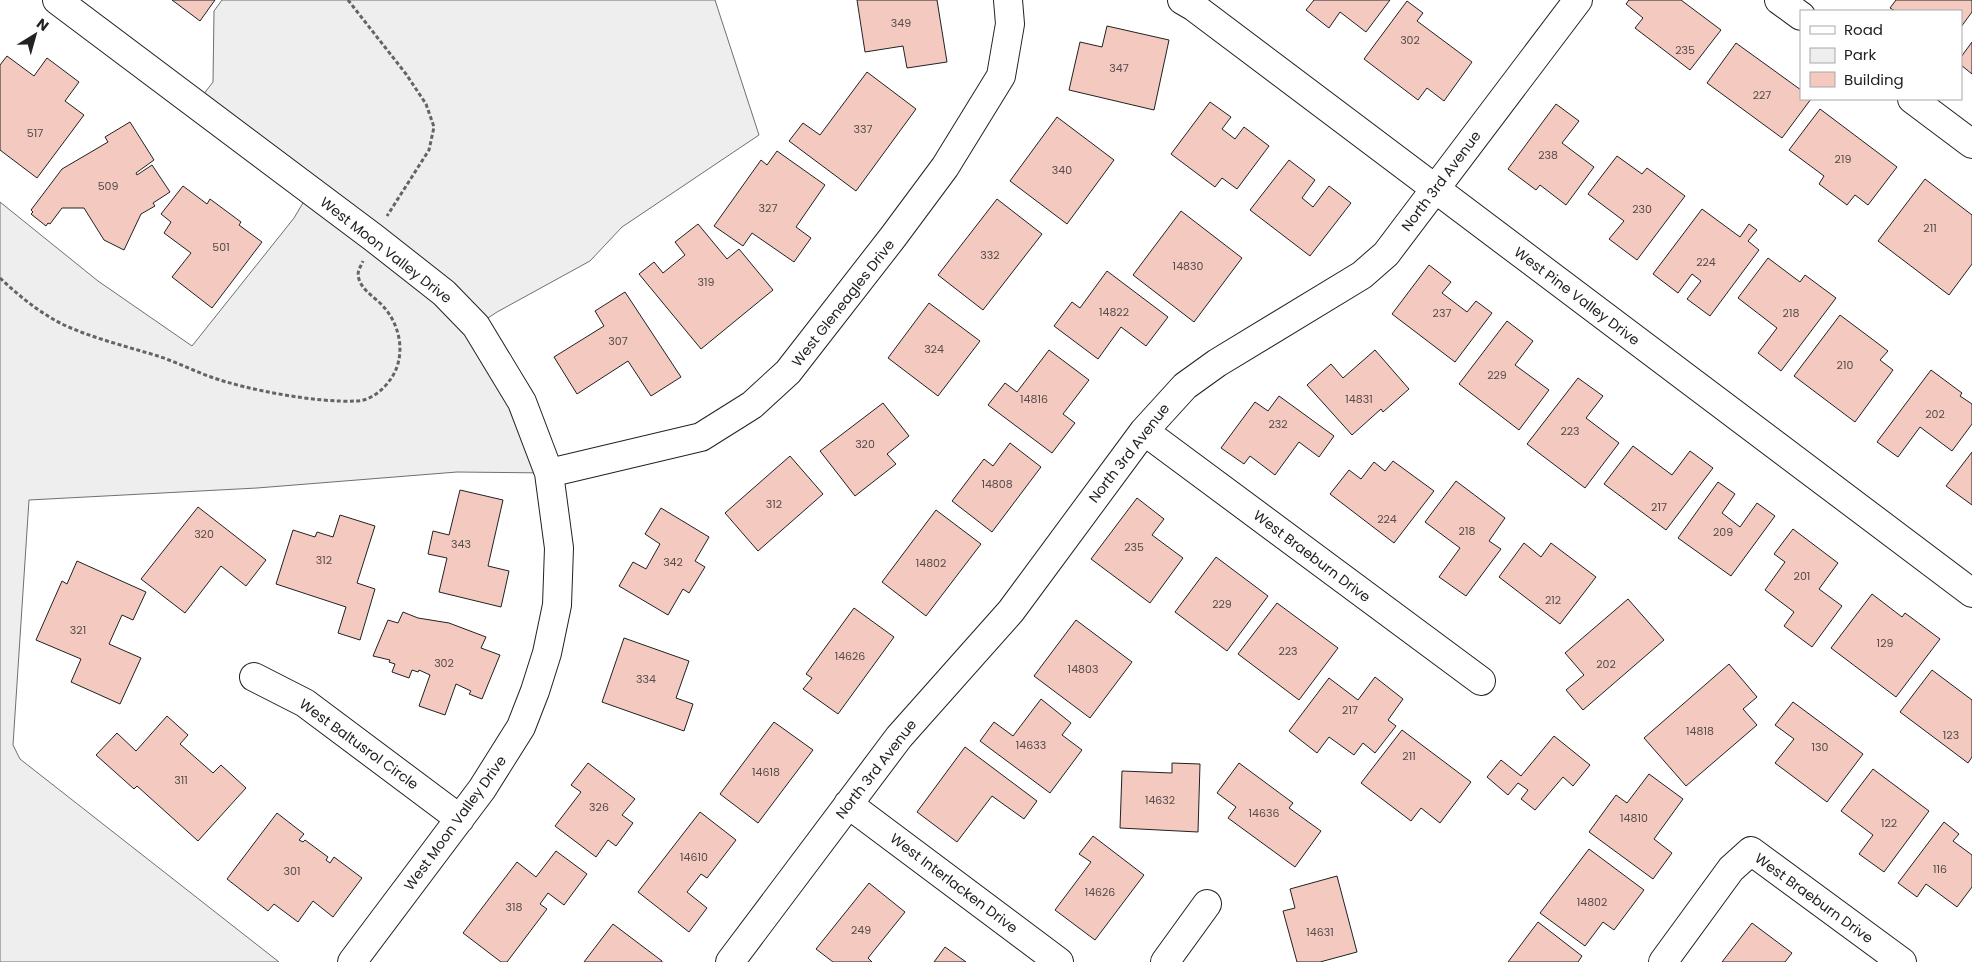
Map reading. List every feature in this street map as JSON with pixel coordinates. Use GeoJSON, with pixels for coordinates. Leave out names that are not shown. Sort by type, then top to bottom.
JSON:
{"type":"FeatureCollection","features":[{"type":"Feature","properties":{"kind":"street","name":"West Moon Valley Drive"},"geometry":{"type":"LineString","coordinates":[[57,0],[374,238],[444,293],[476,326],[522,402],[549,473],[559,548],[557,605],[547,653],[521,727],[482,789],[352,962]]}},
{"type":"Feature","properties":{"kind":"street","name":"West Gleneagles Drive"},"geometry":{"type":"LineString","coordinates":[[549,473],[701,437],[752,405],[788,372],[894,237],[945,167],[1001,76],[1010,24],[1008,0]]}},
{"type":"Feature","properties":{"kind":"street","name":"West Pine Valley Drive"},"geometry":{"type":"LineString","coordinates":[[1182,0],[1194,7],[1972,593]]}},
{"type":"Feature","properties":{"kind":"street","name":"North 3rd Avenue"},"geometry":{"type":"LineString","coordinates":[[730,962],[899,737],[1011,611],[1144,431],[1185,386],[1209,369],[1362,275],[1386,254],[1578,0]]}},
{"type":"Feature","properties":{"kind":"street"},"geometry":{"type":"LineString","coordinates":[[1779,0],[1800,15]]}},
{"type":"Feature","properties":{"kind":"street"},"geometry":{"type":"LineString","coordinates":[[1913,100],[1972,144]]}},
{"type":"Feature","properties":{"kind":"street","name":"West Braeburn Drive"},"geometry":{"type":"LineString","coordinates":[[1144,431],[1481,681]]}},
{"type":"Feature","properties":{"kind":"street","name":"West Baltusrol Circle"},"geometry":{"type":"LineString","coordinates":[[254,676],[305,703],[460,819]]}},
{"type":"Feature","properties":{"kind":"street","name":"West Interlacken Drive"},"geometry":{"type":"LineString","coordinates":[[848,804],[1060,962]]}},
{"type":"Feature","properties":{"kind":"street","name":"West Braeburn Drive"},"geometry":{"type":"LineString","coordinates":[[1663,962],[1731,869],[1751,852],[1902,962]]}},
{"type":"Feature","properties":{"kind":"street"},"geometry":{"type":"LineString","coordinates":[[1165,962],[1207,904]]}},
{"type":"Feature","properties":{"kind":"path"},"geometry":{"type":"LineString","coordinates":[[0,278],[25,301],[64,324],[115,343],[164,358],[212,378],[273,392],[315,399],[358,401],[376,395],[390,380],[400,364],[401,341],[392,318],[382,304],[365,290],[358,277],[358,270],[374,238],[429,150],[434,127],[426,104],[406,74],[348,0]]}},
{"type":"Feature","properties":{"kind":"green space"},"geometry":{"type":"Polygon","coordinates":[[[222,0],[715,0],[759,135],[622,227],[590,261],[497,312],[476,326],[549,473],[457,472],[257,488],[29,500],[13,745],[20,759],[279,962],[0,962],[0,202],[98,281],[192,346],[294,218],[310,191],[196,104],[213,82],[214,11],[222,0]]]}},
{"type":"Feature","properties":{"kind":"building"},"geometry":{"type":"Polygon","coordinates":[[[172,0],[215,0],[200,21],[172,0]]]}},
{"type":"Feature","properties":{"kind":"building"},"geometry":{"type":"Polygon","coordinates":[[[857,0],[937,0],[947,62],[907,68],[903,46],[865,52],[857,0]]]}},
{"type":"Feature","properties":{"kind":"building"},"geometry":{"type":"Polygon","coordinates":[[[1314,0],[1390,0],[1366,32],[1340,12],[1329,28],[1306,10],[1314,0]]]}},
{"type":"Feature","properties":{"kind":"building"},"geometry":{"type":"Polygon","coordinates":[[[1629,0],[1681,0],[1721,30],[1690,70],[1635,28],[1643,18],[1626,4],[1629,0]]]}},
{"type":"Feature","properties":{"kind":"building"},"geometry":{"type":"Polygon","coordinates":[[[1896,0],[1972,0],[1972,12],[1962,26],[1962,10],[1893,10],[1890,8],[1896,0]]]}},
{"type":"Feature","properties":{"kind":"building"},"geometry":{"type":"Polygon","coordinates":[[[1407,1],[1423,13],[1417,21],[1472,62],[1444,101],[1427,88],[1418,100],[1364,59],[1407,1]]]}},
{"type":"Feature","properties":{"kind":"building"},"geometry":{"type":"Polygon","coordinates":[[[1107,26],[1169,40],[1154,110],[1069,90],[1080,42],[1102,47],[1107,26]]]}},
{"type":"Feature","properties":{"kind":"building"},"geometry":{"type":"Polygon","coordinates":[[[1972,42],[1972,74],[1962,66],[1962,56],[1972,42]]]}},
{"type":"Feature","properties":{"kind":"building"},"geometry":{"type":"Polygon","coordinates":[[[1736,43],[1800,89],[1800,100],[1810,100],[1782,138],[1707,83],[1736,43]]]}},
{"type":"Feature","properties":{"kind":"building"},"geometry":{"type":"Polygon","coordinates":[[[7,56],[34,76],[47,58],[79,82],[65,101],[84,115],[37,178],[0,150],[0,65],[7,56]]]}},
{"type":"Feature","properties":{"kind":"building"},"geometry":{"type":"Polygon","coordinates":[[[867,72],[916,109],[856,191],[789,141],[803,123],[820,135],[867,72]]]}},
{"type":"Feature","properties":{"kind":"building"},"geometry":{"type":"Polygon","coordinates":[[[1210,102],[1231,117],[1222,129],[1235,139],[1244,127],[1269,146],[1237,189],[1222,178],[1215,187],[1171,154],[1210,102]]]}},
{"type":"Feature","properties":{"kind":"building"},"geometry":{"type":"Polygon","coordinates":[[[1556,104],[1579,121],[1562,143],[1594,167],[1566,205],[1540,185],[1536,190],[1508,169],[1556,104]]]}},
{"type":"Feature","properties":{"kind":"building"},"geometry":{"type":"Polygon","coordinates":[[[1820,109],[1897,167],[1868,205],[1855,195],[1847,205],[1819,184],[1824,176],[1789,150],[1820,109]]]}},
{"type":"Feature","properties":{"kind":"building"},"geometry":{"type":"Polygon","coordinates":[[[1057,117],[1114,160],[1067,224],[1010,181],[1057,117]]]}},
{"type":"Feature","properties":{"kind":"building"},"geometry":{"type":"Polygon","coordinates":[[[130,122],[154,160],[136,173],[137,175],[152,165],[170,192],[153,203],[155,206],[141,214],[124,250],[104,240],[84,208],[62,208],[50,224],[48,223],[46,226],[31,214],[33,212],[31,210],[62,169],[108,142],[105,137],[130,122]]]}},
{"type":"Feature","properties":{"kind":"building"},"geometry":{"type":"Polygon","coordinates":[[[777,151],[825,185],[796,227],[811,238],[794,262],[752,233],[743,246],[714,226],[761,160],[767,165],[777,151]]]}},
{"type":"Feature","properties":{"kind":"building"},"geometry":{"type":"Polygon","coordinates":[[[1617,156],[1642,174],[1647,168],[1685,196],[1637,260],[1609,239],[1624,221],[1588,194],[1617,156]]]}},
{"type":"Feature","properties":{"kind":"building"},"geometry":{"type":"Polygon","coordinates":[[[1289,160],[1315,180],[1302,198],[1313,207],[1329,186],[1351,203],[1310,256],[1250,210],[1289,160]]]}},
{"type":"Feature","properties":{"kind":"building"},"geometry":{"type":"Polygon","coordinates":[[[1925,179],[1972,215],[1972,264],[1949,295],[1878,241],[1925,179]]]}},
{"type":"Feature","properties":{"kind":"building"},"geometry":{"type":"Polygon","coordinates":[[[183,186],[207,204],[210,199],[241,222],[239,225],[262,242],[212,308],[172,277],[191,253],[164,233],[171,222],[161,214],[183,186]]]}},
{"type":"Feature","properties":{"kind":"building"},"geometry":{"type":"Polygon","coordinates":[[[997,199],[1042,234],[983,310],[938,275],[997,199]]]}},
{"type":"Feature","properties":{"kind":"building"},"geometry":{"type":"Polygon","coordinates":[[[1702,209],[1740,237],[1749,224],[1757,230],[1748,241],[1759,250],[1710,316],[1687,299],[1701,281],[1692,274],[1678,293],[1653,274],[1702,209]]]}},
{"type":"Feature","properties":{"kind":"building"},"geometry":{"type":"Polygon","coordinates":[[[1181,211],[1242,258],[1194,322],[1133,275],[1181,211]]]}},
{"type":"Feature","properties":{"kind":"building"},"geometry":{"type":"Polygon","coordinates":[[[698,224],[727,259],[739,249],[773,290],[701,349],[639,274],[654,262],[663,273],[685,255],[675,242],[698,224]]]}},
{"type":"Feature","properties":{"kind":"building"},"geometry":{"type":"Polygon","coordinates":[[[1768,258],[1800,282],[1805,275],[1836,298],[1781,371],[1758,353],[1777,328],[1738,298],[1768,258]]]}},
{"type":"Feature","properties":{"kind":"building"},"geometry":{"type":"Polygon","coordinates":[[[1429,265],[1451,282],[1442,293],[1467,312],[1476,301],[1492,313],[1455,362],[1392,314],[1429,265]]]}},
{"type":"Feature","properties":{"kind":"building"},"geometry":{"type":"Polygon","coordinates":[[[1107,271],[1168,317],[1146,346],[1121,327],[1098,359],[1054,326],[1072,302],[1080,308],[1107,271]]]}},
{"type":"Feature","properties":{"kind":"building"},"geometry":{"type":"Polygon","coordinates":[[[625,292],[681,377],[651,396],[628,361],[577,394],[554,357],[604,326],[595,311],[625,292]]]}},
{"type":"Feature","properties":{"kind":"building"},"geometry":{"type":"Polygon","coordinates":[[[929,303],[980,341],[938,396],[888,358],[929,303]]]}},
{"type":"Feature","properties":{"kind":"building"},"geometry":{"type":"Polygon","coordinates":[[[1840,315],[1888,351],[1880,360],[1893,370],[1855,422],[1794,376],[1840,315]]]}},
{"type":"Feature","properties":{"kind":"building"},"geometry":{"type":"Polygon","coordinates":[[[1507,321],[1533,341],[1515,365],[1549,390],[1519,430],[1459,384],[1507,321]]]}},
{"type":"Feature","properties":{"kind":"building"},"geometry":{"type":"Polygon","coordinates":[[[1049,350],[1089,380],[1063,414],[1075,423],[1052,453],[988,405],[1005,383],[1017,392],[1049,350]]]}},
{"type":"Feature","properties":{"kind":"building"},"geometry":{"type":"Polygon","coordinates":[[[1375,350],[1409,389],[1383,412],[1381,409],[1352,435],[1307,385],[1331,364],[1343,378],[1375,350]]]}},
{"type":"Feature","properties":{"kind":"building"},"geometry":{"type":"Polygon","coordinates":[[[1931,370],[1962,393],[1960,396],[1972,404],[1972,424],[1952,451],[1920,427],[1898,457],[1877,442],[1931,370]]]}},
{"type":"Feature","properties":{"kind":"building"},"geometry":{"type":"Polygon","coordinates":[[[1578,378],[1603,396],[1586,418],[1619,443],[1585,488],[1527,444],[1578,378]]]}},
{"type":"Feature","properties":{"kind":"building"},"geometry":{"type":"Polygon","coordinates":[[[1279,396],[1334,436],[1319,457],[1299,442],[1275,475],[1250,456],[1244,464],[1221,448],[1255,402],[1268,411],[1279,396]]]}},
{"type":"Feature","properties":{"kind":"building"},"geometry":{"type":"Polygon","coordinates":[[[883,403],[909,436],[887,454],[896,464],[855,496],[820,451],[883,403]]]}},
{"type":"Feature","properties":{"kind":"building"},"geometry":{"type":"Polygon","coordinates":[[[1010,443],[1041,467],[992,532],[952,501],[984,459],[993,466],[1010,443]]]}},
{"type":"Feature","properties":{"kind":"building"},"geometry":{"type":"Polygon","coordinates":[[[1633,446],[1672,475],[1690,451],[1713,468],[1666,530],[1604,484],[1633,446]]]}},
{"type":"Feature","properties":{"kind":"building"},"geometry":{"type":"Polygon","coordinates":[[[1972,452],[1972,505],[1946,486],[1972,452]]]}},
{"type":"Feature","properties":{"kind":"building"},"geometry":{"type":"Polygon","coordinates":[[[790,456],[823,494],[758,551],[725,513],[790,456]]]}},
{"type":"Feature","properties":{"kind":"building"},"geometry":{"type":"Polygon","coordinates":[[[1393,461],[1434,491],[1394,543],[1330,494],[1349,470],[1361,479],[1374,462],[1385,471],[1393,461]]]}},
{"type":"Feature","properties":{"kind":"building"},"geometry":{"type":"Polygon","coordinates":[[[1456,481],[1505,518],[1489,541],[1501,549],[1466,596],[1439,577],[1460,548],[1425,522],[1456,481]]]}},
{"type":"Feature","properties":{"kind":"building"},"geometry":{"type":"Polygon","coordinates":[[[1718,482],[1735,494],[1722,513],[1740,527],[1757,503],[1775,516],[1731,576],[1678,538],[1718,482]]]}},
{"type":"Feature","properties":{"kind":"building"},"geometry":{"type":"Polygon","coordinates":[[[460,490],[503,500],[488,566],[509,571],[501,607],[439,592],[447,558],[428,554],[433,531],[449,535],[460,490]]]}},
{"type":"Feature","properties":{"kind":"building"},"geometry":{"type":"Polygon","coordinates":[[[1137,498],[1164,519],[1152,535],[1183,558],[1150,603],[1091,559],[1137,498]]]}},
{"type":"Feature","properties":{"kind":"building"},"geometry":{"type":"Polygon","coordinates":[[[198,507],[266,560],[246,586],[221,566],[185,613],[141,579],[198,507]]]}},
{"type":"Feature","properties":{"kind":"building"},"geometry":{"type":"Polygon","coordinates":[[[661,508],[709,537],[695,561],[705,567],[689,593],[683,589],[668,615],[619,586],[633,562],[646,569],[660,544],[645,534],[661,508]]]}},
{"type":"Feature","properties":{"kind":"building"},"geometry":{"type":"Polygon","coordinates":[[[936,510],[981,544],[926,616],[882,582],[936,510]]]}},
{"type":"Feature","properties":{"kind":"building"},"geometry":{"type":"Polygon","coordinates":[[[340,515],[375,526],[357,583],[375,589],[360,640],[338,633],[346,607],[276,584],[293,530],[315,537],[317,532],[333,537],[340,515]]]}},
{"type":"Feature","properties":{"kind":"building"},"geometry":{"type":"Polygon","coordinates":[[[1793,529],[1838,563],[1819,589],[1842,606],[1812,647],[1784,626],[1794,612],[1765,590],[1785,562],[1774,554],[1793,529]]]}},
{"type":"Feature","properties":{"kind":"building"},"geometry":{"type":"Polygon","coordinates":[[[1524,543],[1541,557],[1551,543],[1596,577],[1560,624],[1499,577],[1524,543]]]}},
{"type":"Feature","properties":{"kind":"building"},"geometry":{"type":"Polygon","coordinates":[[[1216,557],[1268,596],[1227,651],[1175,612],[1216,557]]]}},
{"type":"Feature","properties":{"kind":"building"},"geometry":{"type":"Polygon","coordinates":[[[77,561],[146,592],[133,620],[122,615],[109,644],[141,658],[120,704],[71,682],[81,659],[36,640],[62,581],[67,584],[77,561]]]}},
{"type":"Feature","properties":{"kind":"building"},"geometry":{"type":"Polygon","coordinates":[[[1872,594],[1902,617],[1905,613],[1940,639],[1896,697],[1831,648],[1872,594]]]}},
{"type":"Feature","properties":{"kind":"building"},"geometry":{"type":"Polygon","coordinates":[[[1628,599],[1664,640],[1583,710],[1566,690],[1584,675],[1565,653],[1628,599]]]}},
{"type":"Feature","properties":{"kind":"building"},"geometry":{"type":"Polygon","coordinates":[[[1277,603],[1338,648],[1299,700],[1238,654],[1277,603]]]}},
{"type":"Feature","properties":{"kind":"building"},"geometry":{"type":"Polygon","coordinates":[[[854,608],[894,637],[838,714],[803,689],[812,678],[806,674],[854,608]]]}},
{"type":"Feature","properties":{"kind":"building"},"geometry":{"type":"Polygon","coordinates":[[[403,612],[418,618],[449,623],[486,637],[481,648],[500,655],[482,699],[469,694],[471,691],[456,684],[445,715],[419,706],[430,675],[419,670],[418,672],[412,670],[409,678],[392,672],[395,664],[389,662],[390,660],[373,656],[388,620],[398,623],[403,612]]]}},
{"type":"Feature","properties":{"kind":"building"},"geometry":{"type":"Polygon","coordinates":[[[1076,620],[1132,662],[1090,718],[1034,676],[1076,620]]]}},
{"type":"Feature","properties":{"kind":"building"},"geometry":{"type":"Polygon","coordinates":[[[624,638],[689,661],[676,698],[693,704],[684,731],[602,702],[624,638]]]}},
{"type":"Feature","properties":{"kind":"building"},"geometry":{"type":"Polygon","coordinates":[[[1729,664],[1757,697],[1743,709],[1757,725],[1686,786],[1644,738],[1729,664]]]}},
{"type":"Feature","properties":{"kind":"building"},"geometry":{"type":"Polygon","coordinates":[[[1932,670],[1972,700],[1972,757],[1968,763],[1900,712],[1932,670]]]}},
{"type":"Feature","properties":{"kind":"building"},"geometry":{"type":"Polygon","coordinates":[[[1375,677],[1403,699],[1388,720],[1396,726],[1375,753],[1363,743],[1354,755],[1329,737],[1317,753],[1289,731],[1329,678],[1358,700],[1375,677]]]}},
{"type":"Feature","properties":{"kind":"building"},"geometry":{"type":"Polygon","coordinates":[[[1041,699],[1071,723],[1062,735],[1082,750],[1050,793],[980,741],[994,722],[1013,736],[1041,699]]]}},
{"type":"Feature","properties":{"kind":"building"},"geometry":{"type":"Polygon","coordinates":[[[1793,702],[1863,754],[1827,802],[1775,763],[1794,739],[1775,725],[1793,702]]]}},
{"type":"Feature","properties":{"kind":"building"},"geometry":{"type":"Polygon","coordinates":[[[167,716],[188,735],[180,744],[213,773],[221,765],[246,788],[198,841],[137,786],[134,789],[96,755],[117,733],[136,751],[167,716]]]}},
{"type":"Feature","properties":{"kind":"building"},"geometry":{"type":"Polygon","coordinates":[[[774,722],[813,750],[758,823],[720,794],[774,722]]]}},
{"type":"Feature","properties":{"kind":"building"},"geometry":{"type":"Polygon","coordinates":[[[1402,730],[1471,782],[1440,823],[1421,808],[1411,821],[1361,783],[1402,730]]]}},
{"type":"Feature","properties":{"kind":"building"},"geometry":{"type":"Polygon","coordinates":[[[1554,736],[1590,765],[1573,786],[1563,777],[1535,810],[1521,799],[1528,790],[1518,783],[1508,795],[1487,777],[1501,760],[1521,776],[1554,736]]]}},
{"type":"Feature","properties":{"kind":"building"},"geometry":{"type":"Polygon","coordinates":[[[965,747],[1037,801],[1024,819],[992,796],[957,842],[917,812],[965,747]]]}},
{"type":"Feature","properties":{"kind":"building"},"geometry":{"type":"Polygon","coordinates":[[[588,763],[635,799],[622,815],[633,823],[616,846],[608,840],[596,857],[555,826],[581,792],[571,785],[588,763]]]}},
{"type":"Feature","properties":{"kind":"building"},"geometry":{"type":"Polygon","coordinates":[[[1172,763],[1200,764],[1198,832],[1120,828],[1122,771],[1172,773],[1172,763]]]}},
{"type":"Feature","properties":{"kind":"building"},"geometry":{"type":"Polygon","coordinates":[[[1239,763],[1293,803],[1289,808],[1321,831],[1295,867],[1228,818],[1236,807],[1217,793],[1239,763]]]}},
{"type":"Feature","properties":{"kind":"building"},"geometry":{"type":"Polygon","coordinates":[[[1873,769],[1929,811],[1884,872],[1859,854],[1873,835],[1841,811],[1873,769]]]}},
{"type":"Feature","properties":{"kind":"building"},"geometry":{"type":"Polygon","coordinates":[[[1649,774],[1683,799],[1654,839],[1672,853],[1653,879],[1589,832],[1616,795],[1627,803],[1649,774]]]}},
{"type":"Feature","properties":{"kind":"building"},"geometry":{"type":"Polygon","coordinates":[[[700,812],[736,840],[707,878],[701,874],[687,892],[707,908],[689,932],[638,892],[700,812]]]}},
{"type":"Feature","properties":{"kind":"building"},"geometry":{"type":"Polygon","coordinates":[[[277,813],[304,834],[299,840],[303,842],[305,840],[328,857],[326,860],[330,863],[334,857],[362,878],[333,917],[313,901],[298,922],[274,904],[268,911],[227,879],[277,813]]]}},
{"type":"Feature","properties":{"kind":"building"},"geometry":{"type":"Polygon","coordinates":[[[1944,822],[1959,834],[1953,841],[1972,855],[1972,887],[1957,907],[1926,884],[1917,897],[1898,883],[1944,822]]]}},
{"type":"Feature","properties":{"kind":"building"},"geometry":{"type":"Polygon","coordinates":[[[1093,836],[1144,875],[1095,940],[1055,910],[1091,862],[1079,854],[1093,836]]]}},
{"type":"Feature","properties":{"kind":"building"},"geometry":{"type":"Polygon","coordinates":[[[1589,849],[1644,890],[1614,930],[1603,922],[1585,946],[1540,913],[1589,849]]]}},
{"type":"Feature","properties":{"kind":"building"},"geometry":{"type":"Polygon","coordinates":[[[556,851],[587,874],[564,905],[548,893],[540,904],[547,909],[507,962],[501,962],[463,933],[517,862],[536,877],[556,851]]]}},
{"type":"Feature","properties":{"kind":"building"},"geometry":{"type":"Polygon","coordinates":[[[1337,876],[1357,952],[1320,962],[1297,962],[1283,911],[1295,908],[1290,889],[1337,876]]]}},
{"type":"Feature","properties":{"kind":"building"},"geometry":{"type":"Polygon","coordinates":[[[869,883],[905,912],[868,958],[872,962],[833,962],[816,949],[869,883]]]}},
{"type":"Feature","properties":{"kind":"building"},"geometry":{"type":"Polygon","coordinates":[[[1538,922],[1582,956],[1578,962],[1508,962],[1538,922]]]}},
{"type":"Feature","properties":{"kind":"building"},"geometry":{"type":"Polygon","coordinates":[[[1752,923],[1792,953],[1785,962],[1722,962],[1752,923]]]}},
{"type":"Feature","properties":{"kind":"building"},"geometry":{"type":"Polygon","coordinates":[[[613,924],[662,961],[662,962],[584,962],[613,924]]]}},
{"type":"Feature","properties":{"kind":"building"},"geometry":{"type":"Polygon","coordinates":[[[945,947],[966,962],[934,962],[945,947]]]}}]}
